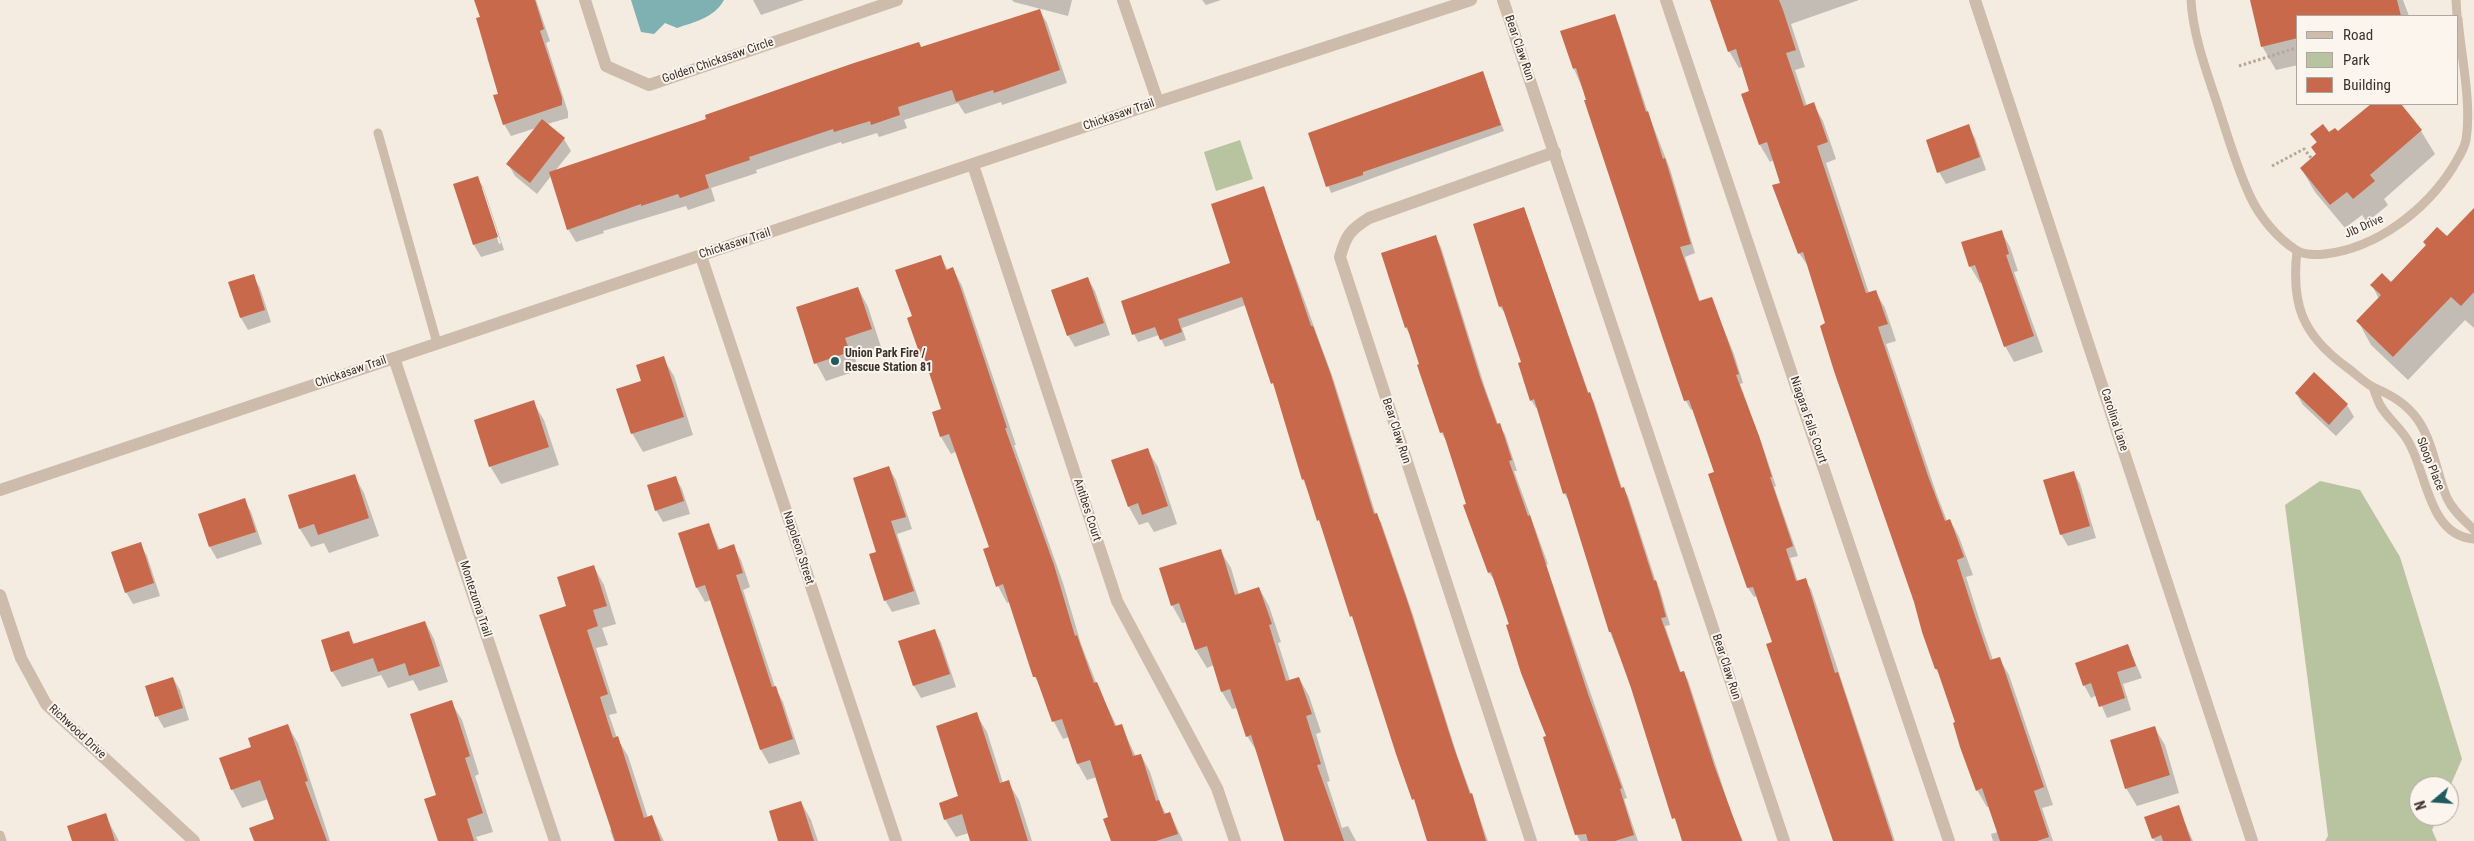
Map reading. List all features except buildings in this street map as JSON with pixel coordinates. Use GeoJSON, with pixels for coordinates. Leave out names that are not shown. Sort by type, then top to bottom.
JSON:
{"type":"FeatureCollection","features":[{"type":"Feature","properties":{"kind":"street","name":"Golden Chickasaw Circle"},"geometry":{"type":"LineString","coordinates":[[585,0],[606,66],[650,85],[897,0]]}},
{"type":"Feature","properties":{"kind":"street"},"geometry":{"type":"LineString","coordinates":[[1124,0],[1158,102]]}},
{"type":"Feature","properties":{"kind":"street","name":"Chickasaw Trail"},"geometry":{"type":"LineString","coordinates":[[0,490],[1158,102],[1471,0]]}},
{"type":"Feature","properties":{"kind":"street","name":"Bear Claw Run"},"geometry":{"type":"LineString","coordinates":[[1503,0],[1784,841]]}},
{"type":"Feature","properties":{"kind":"street","name":"Niagara Falls Court"},"geometry":{"type":"LineString","coordinates":[[1666,0],[1949,841]]}},
{"type":"Feature","properties":{"kind":"street","name":"Carolina Lane"},"geometry":{"type":"LineString","coordinates":[[1975,0],[2252,841]]}},
{"type":"Feature","properties":{"kind":"street","name":"Bear Claw Run"},"geometry":{"type":"LineString","coordinates":[[1531,841],[1340,257],[1344,242],[1351,230],[1369,218],[1555,152]]}},
{"type":"Feature","properties":{"kind":"street","name":"Antibes Court"},"geometry":{"type":"LineString","coordinates":[[973,165],[1117,601],[1217,788],[1235,841]]}},
{"type":"Feature","properties":{"kind":"street","name":"Napoleon Street"},"geometry":{"type":"LineString","coordinates":[[701,256],[896,841]]}},
{"type":"Feature","properties":{"kind":"street","name":"Montezuma Trail"},"geometry":{"type":"LineString","coordinates":[[394,358],[555,841]]}},
{"type":"Feature","properties":{"kind":"street","name":"Richwood Drive"},"geometry":{"type":"LineString","coordinates":[[0,595],[21,658],[46,704],[194,841]]}},
{"type":"Feature","properties":{"kind":"lane"},"geometry":{"type":"LineString","coordinates":[[2191,0],[2202,58],[2250,197],[2280,238],[2297,251]]}},
{"type":"Feature","properties":{"kind":"lane","name":"Jib Drive"},"geometry":{"type":"LineString","coordinates":[[2456,0],[2458,15]]}},
{"type":"Feature","properties":{"kind":"lane","name":"Jib Drive"},"geometry":{"type":"LineString","coordinates":[[2297,251],[2313,255],[2335,252],[2373,239],[2409,216],[2446,178],[2463,150],[2466,140],[2467,115],[2459,29]]}},
{"type":"Feature","properties":{"kind":"lane"},"geometry":{"type":"LineString","coordinates":[[378,133],[437,343]]}},
{"type":"Feature","properties":{"kind":"lane","name":"Sloop Place"},"geometry":{"type":"LineString","coordinates":[[2297,251],[2294,278],[2297,302],[2306,326],[2328,353],[2373,386],[2389,393],[2405,405],[2417,419],[2434,454],[2448,498],[2456,512],[2474,530]]}},
{"type":"Feature","properties":{"kind":"lane","name":"Sloop Place"},"geometry":{"type":"LineString","coordinates":[[2373,386],[2380,405],[2409,442],[2434,508],[2451,530],[2464,538],[2474,539]]}},
{"type":"Feature","properties":{"kind":"lane"},"geometry":{"type":"LineString","coordinates":[[0,835],[2,841]]}},
{"type":"Feature","properties":{"kind":"path"},"geometry":{"type":"LineString","coordinates":[[2239,66],[2296,48]]}},
{"type":"Feature","properties":{"kind":"path"},"geometry":{"type":"LineString","coordinates":[[2272,166],[2304,149],[2312,159]]}},
{"type":"Feature","properties":{"kind":"green space"},"geometry":{"type":"Polygon","coordinates":[[[1240,140],[1253,179],[1216,191],[1204,152],[1240,140]]]}},
{"type":"Feature","properties":{"kind":"green space"},"geometry":{"type":"Polygon","coordinates":[[[2320,481],[2360,490],[2400,557],[2462,759],[2455,776],[2409,776],[2409,826],[2434,826],[2432,830],[2437,841],[2325,841],[2328,836],[2285,505],[2320,481]]]}},
{"type":"Feature","properties":{"kind":"water"},"geometry":{"type":"Polygon","coordinates":[[[631,0],[724,0],[715,11],[697,21],[677,28],[665,23],[654,34],[641,32],[631,0]]]}},
{"type":"Feature","properties":{"kind":"place","name":"Union Park Fire / Rescue Station 81"},"geometry":{"type":"Point","coordinates":[835,361]}}]}
